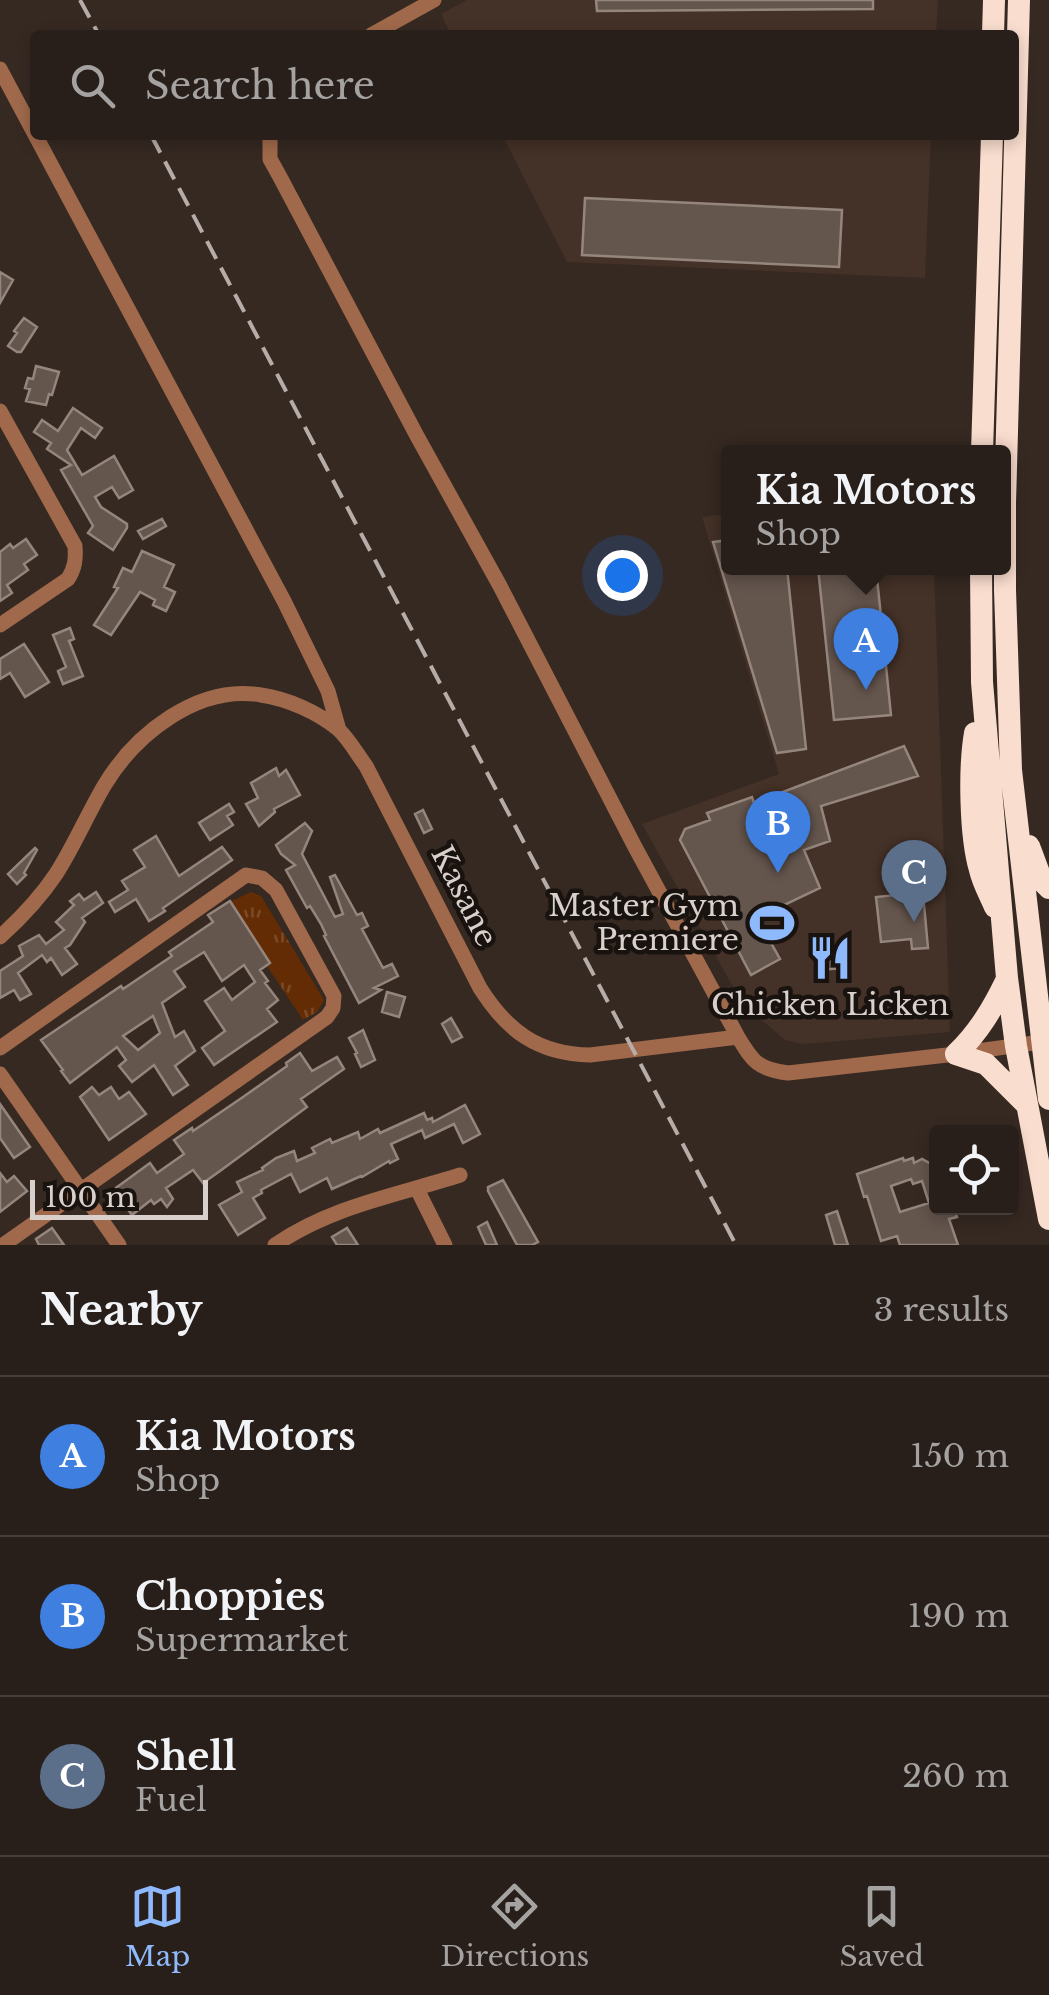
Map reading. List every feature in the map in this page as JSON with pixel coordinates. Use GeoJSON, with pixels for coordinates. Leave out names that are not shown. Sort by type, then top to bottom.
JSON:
{"type":"FeatureCollection","features":[{"type":"Feature","properties":{"kind":"highway"},"geometry":{"type":"LineString","coordinates":[[994,0],[994,30]]}},
{"type":"Feature","properties":{"kind":"highway"},"geometry":{"type":"LineString","coordinates":[[1018,30],[1019,0]]}},
{"type":"Feature","properties":{"kind":"highway"},"geometry":{"type":"LineString","coordinates":[[982,445],[992,140]]}},
{"type":"Feature","properties":{"kind":"highway"},"geometry":{"type":"LineString","coordinates":[[1007,445],[1015,140]]}},
{"type":"Feature","properties":{"kind":"highway"},"geometry":{"type":"LineString","coordinates":[[980,575],[983,700],[1007,978],[1016,1046],[1038,1101]]}},
{"type":"Feature","properties":{"kind":"highway"},"geometry":{"type":"LineString","coordinates":[[1005,575],[1010,770],[1034,980],[1045,1041],[1038,1101],[1049,1219]]}},
{"type":"Feature","properties":{"kind":"highway"},"geometry":{"type":"LineString","coordinates":[[1010,770],[1034,862],[1049,888]]}},
{"type":"Feature","properties":{"kind":"highway"},"geometry":{"type":"LineString","coordinates":[[1007,978],[990,1014],[956,1054],[986,1064],[1038,1101]]}},
{"type":"Feature","properties":{"kind":"highway"},"geometry":{"type":"LineString","coordinates":[[1034,980],[1049,1001]]}},
{"type":"Feature","properties":{"kind":"street"},"geometry":{"type":"LineString","coordinates":[[381,30],[434,0]]}},
{"type":"Feature","properties":{"kind":"street"},"geometry":{"type":"LineString","coordinates":[[0,69],[30,125]]}},
{"type":"Feature","properties":{"kind":"street"},"geometry":{"type":"LineString","coordinates":[[38,140],[284,601],[328,691],[339,730]]}},
{"type":"Feature","properties":{"kind":"street"},"geometry":{"type":"LineString","coordinates":[[270,140],[270,159],[752,1060],[769,1070],[788,1073],[1045,1041]]}},
{"type":"Feature","properties":{"kind":"street"},"geometry":{"type":"LineString","coordinates":[[0,626],[68,579],[76,559],[75,546],[1,415]]}},
{"type":"Feature","properties":{"kind":"street","name":"Kasane"},"geometry":{"type":"LineString","coordinates":[[0,937],[25,914],[52,878],[106,783],[130,752],[194,703],[225,694],[272,696],[339,730],[366,766],[480,988],[495,1012],[523,1036],[559,1052],[590,1055],[738,1037]]}},
{"type":"Feature","properties":{"kind":"street"},"geometry":{"type":"LineString","coordinates":[[0,1048],[246,876],[262,878],[276,890],[334,996],[327,1017],[3,1245]]}},
{"type":"Feature","properties":{"kind":"street"},"geometry":{"type":"LineString","coordinates":[[0,1074],[120,1245]]}},
{"type":"Feature","properties":{"kind":"street"},"geometry":{"type":"LineString","coordinates":[[275,1245],[345,1208],[460,1175]]}},
{"type":"Feature","properties":{"kind":"street"},"geometry":{"type":"LineString","coordinates":[[418,1189],[445,1245]]}},
{"type":"Feature","properties":{"kind":"shaded area"},"geometry":{"type":"Polygon","coordinates":[[[467,0],[938,0],[936,30],[449,30],[441,14],[467,0]]]}},
{"type":"Feature","properties":{"kind":"shaded area"},"geometry":{"type":"Polygon","coordinates":[[[505,140],[931,140],[925,278],[567,262],[505,140]]]}},
{"type":"Feature","properties":{"kind":"shaded area"},"geometry":{"type":"Polygon","coordinates":[[[721,515],[721,575],[934,575],[950,1032],[803,1044],[785,1040],[742,1003],[642,824],[779,774],[702,517],[721,515]]]}},
{"type":"Feature","properties":{"kind":"green space"},"geometry":{"type":"Polygon","coordinates":[[[251,892],[261,896],[324,1000],[317,1012],[303,1020],[226,904],[251,892]]]}},
{"type":"Feature","properties":{"kind":"building"},"geometry":{"type":"Polygon","coordinates":[[[596,0],[873,0],[873,9],[597,11],[596,0]]]}},
{"type":"Feature","properties":{"kind":"building"},"geometry":{"type":"Polygon","coordinates":[[[585,198],[842,210],[839,267],[582,255],[585,198]]]}},
{"type":"Feature","properties":{"kind":"building"},"geometry":{"type":"Polygon","coordinates":[[[0,272],[13,280],[0,303],[0,272]]]}},
{"type":"Feature","properties":{"kind":"building"},"geometry":{"type":"Polygon","coordinates":[[[24,318],[37,327],[21,352],[17,352],[8,346],[24,318]]]}},
{"type":"Feature","properties":{"kind":"building"},"geometry":{"type":"Polygon","coordinates":[[[36,366],[59,372],[46,405],[26,401],[30,389],[25,388],[28,378],[33,379],[36,366]]]}},
{"type":"Feature","properties":{"kind":"building"},"geometry":{"type":"Polygon","coordinates":[[[73,408],[102,428],[95,438],[81,428],[67,450],[82,475],[114,456],[133,490],[119,498],[112,487],[95,497],[101,507],[127,524],[113,550],[88,533],[93,526],[61,470],[71,465],[47,449],[51,443],[34,432],[42,420],[58,431],[73,408]]]}},
{"type":"Feature","properties":{"kind":"building"},"geometry":{"type":"Polygon","coordinates":[[[162,519],[166,526],[143,539],[138,531],[162,519]]]}},
{"type":"Feature","properties":{"kind":"building"},"geometry":{"type":"Polygon","coordinates":[[[26,539],[37,555],[24,564],[28,570],[7,585],[12,593],[0,601],[0,552],[26,539]]]}},
{"type":"Feature","properties":{"kind":"building"},"geometry":{"type":"Polygon","coordinates":[[[721,541],[721,568],[713,542],[721,541]]]}},
{"type":"Feature","properties":{"kind":"building"},"geometry":{"type":"Polygon","coordinates":[[[142,551],[174,565],[164,587],[175,592],[166,611],[140,592],[111,635],[94,625],[118,588],[114,587],[123,568],[132,572],[142,551]]]}},
{"type":"Feature","properties":{"kind":"building"},"geometry":{"type":"Polygon","coordinates":[[[723,575],[788,575],[806,749],[777,753],[723,575]]]}},
{"type":"Feature","properties":{"kind":"building"},"geometry":{"type":"Polygon","coordinates":[[[819,575],[877,575],[891,715],[834,720],[819,575]]]}},
{"type":"Feature","properties":{"kind":"building"},"geometry":{"type":"Polygon","coordinates":[[[70,628],[74,639],[69,641],[83,676],[63,684],[58,671],[66,667],[53,635],[70,628]]]}},
{"type":"Feature","properties":{"kind":"building"},"geometry":{"type":"Polygon","coordinates":[[[24,644],[49,682],[25,697],[10,673],[0,679],[0,659],[24,644]]]}},
{"type":"Feature","properties":{"kind":"building"},"geometry":{"type":"Polygon","coordinates":[[[904,746],[918,776],[821,806],[830,841],[804,850],[820,888],[757,918],[780,959],[751,975],[680,840],[685,829],[710,820],[707,813],[752,797],[754,803],[904,746]]]}},
{"type":"Feature","properties":{"kind":"building"},"geometry":{"type":"Polygon","coordinates":[[[276,768],[279,776],[286,770],[300,795],[274,809],[259,826],[246,804],[258,798],[251,783],[276,768]]]}},
{"type":"Feature","properties":{"kind":"building"},"geometry":{"type":"Polygon","coordinates":[[[229,804],[234,812],[227,816],[233,825],[210,840],[199,823],[229,804]]]}},
{"type":"Feature","properties":{"kind":"building"},"geometry":{"type":"Polygon","coordinates":[[[423,810],[432,829],[424,833],[415,814],[423,810]]]}},
{"type":"Feature","properties":{"kind":"building"},"geometry":{"type":"Polygon","coordinates":[[[305,823],[312,831],[302,854],[335,917],[343,914],[330,877],[335,875],[357,915],[362,913],[368,926],[362,929],[383,968],[392,964],[398,976],[374,988],[381,990],[359,1003],[321,924],[310,906],[307,908],[286,870],[295,865],[276,845],[305,823]]]}},
{"type":"Feature","properties":{"kind":"building"},"geometry":{"type":"Polygon","coordinates":[[[156,836],[179,876],[222,847],[232,860],[149,921],[136,899],[115,912],[109,902],[128,890],[122,881],[145,867],[134,850],[156,836]]]}},
{"type":"Feature","properties":{"kind":"building"},"geometry":{"type":"Polygon","coordinates":[[[35,848],[26,875],[17,884],[8,874],[35,848]]]}},
{"type":"Feature","properties":{"kind":"building"},"geometry":{"type":"Polygon","coordinates":[[[922,882],[928,948],[912,949],[911,939],[881,942],[876,897],[906,894],[905,884],[922,882]]]}},
{"type":"Feature","properties":{"kind":"building"},"geometry":{"type":"Polygon","coordinates":[[[96,892],[103,903],[82,918],[85,922],[65,948],[77,964],[62,975],[51,958],[47,962],[42,955],[18,973],[31,994],[20,1000],[14,990],[0,998],[0,971],[23,956],[19,946],[39,935],[46,944],[64,930],[56,922],[74,905],[70,901],[79,894],[84,900],[96,892]]]}},
{"type":"Feature","properties":{"kind":"building"},"geometry":{"type":"Polygon","coordinates":[[[230,901],[270,963],[260,970],[278,1000],[267,1009],[277,1022],[214,1065],[202,1048],[225,1031],[205,1001],[224,988],[232,1000],[255,982],[244,965],[222,981],[204,952],[174,971],[185,987],[162,1003],[175,1037],[184,1031],[195,1051],[175,1066],[188,1085],[173,1095],[154,1065],[132,1082],[119,1066],[126,1060],[117,1047],[70,1083],[41,1040],[172,956],[169,952],[213,922],[208,915],[230,901]],[[153,1016],[123,1036],[138,1050],[160,1033],[153,1016]]]}},
{"type":"Feature","properties":{"kind":"building"},"geometry":{"type":"Polygon","coordinates":[[[842,946],[844,968],[818,970],[817,948],[842,946]]]}},
{"type":"Feature","properties":{"kind":"building"},"geometry":{"type":"Polygon","coordinates":[[[387,992],[405,997],[399,1017],[382,1012],[387,992]]]}},
{"type":"Feature","properties":{"kind":"building"},"geometry":{"type":"Polygon","coordinates":[[[451,1018],[462,1037],[452,1042],[442,1024],[451,1018]]]}},
{"type":"Feature","properties":{"kind":"building"},"geometry":{"type":"Polygon","coordinates":[[[363,1030],[375,1060],[361,1067],[349,1038],[363,1030]]]}},
{"type":"Feature","properties":{"kind":"building"},"geometry":{"type":"Polygon","coordinates":[[[300,1053],[312,1071],[337,1057],[344,1069],[301,1099],[307,1107],[203,1183],[193,1170],[166,1188],[173,1199],[167,1207],[161,1199],[154,1204],[151,1200],[132,1215],[113,1190],[150,1163],[157,1173],[184,1154],[174,1140],[243,1097],[300,1053]]]}},
{"type":"Feature","properties":{"kind":"building"},"geometry":{"type":"Polygon","coordinates":[[[92,1087],[99,1095],[111,1087],[119,1099],[129,1092],[146,1114],[109,1140],[80,1097],[92,1087]]]}},
{"type":"Feature","properties":{"kind":"building"},"geometry":{"type":"Polygon","coordinates":[[[0,1104],[30,1147],[14,1158],[0,1138],[0,1104]]]}},
{"type":"Feature","properties":{"kind":"building"},"geometry":{"type":"Polygon","coordinates":[[[465,1105],[480,1134],[463,1143],[454,1124],[425,1138],[422,1130],[391,1144],[398,1159],[332,1189],[327,1178],[300,1192],[291,1174],[253,1198],[265,1218],[238,1235],[219,1205],[242,1192],[237,1182],[263,1170],[276,1158],[294,1151],[297,1161],[315,1153],[312,1148],[330,1139],[332,1143],[358,1132],[360,1139],[424,1113],[433,1122],[465,1105]]]}},
{"type":"Feature","properties":{"kind":"building"},"geometry":{"type":"Polygon","coordinates":[[[903,1158],[913,1158],[914,1163],[922,1159],[929,1163],[929,1203],[929,1215],[956,1215],[949,1219],[958,1245],[900,1245],[897,1236],[881,1241],[867,1196],[864,1197],[857,1174],[903,1158]],[[911,1179],[891,1186],[900,1212],[929,1203],[922,1181],[913,1184],[911,1179]]]}},
{"type":"Feature","properties":{"kind":"building"},"geometry":{"type":"Polygon","coordinates":[[[0,1173],[7,1182],[14,1176],[27,1191],[0,1212],[0,1173]]]}},
{"type":"Feature","properties":{"kind":"building"},"geometry":{"type":"Polygon","coordinates":[[[503,1180],[538,1242],[517,1245],[488,1191],[488,1187],[503,1180]]]}},
{"type":"Feature","properties":{"kind":"building"},"geometry":{"type":"Polygon","coordinates":[[[837,1211],[848,1245],[835,1245],[826,1215],[837,1211]]]}},
{"type":"Feature","properties":{"kind":"building"},"geometry":{"type":"Polygon","coordinates":[[[487,1222],[497,1245],[486,1245],[478,1227],[487,1222]]]}},
{"type":"Feature","properties":{"kind":"building"},"geometry":{"type":"Polygon","coordinates":[[[52,1228],[64,1245],[39,1245],[36,1239],[52,1228]]]}},
{"type":"Feature","properties":{"kind":"building"},"geometry":{"type":"Polygon","coordinates":[[[347,1228],[358,1245],[337,1245],[332,1237],[347,1228]]]}},
{"type":"Feature","properties":{"kind":"railway"},"geometry":{"type":"LineString","coordinates":[[80,0],[96,30]]}},
{"type":"Feature","properties":{"kind":"railway"},"geometry":{"type":"LineString","coordinates":[[154,140],[736,1245]]}},
{"type":"Feature","properties":{"kind":"place","name":"Kia Motors"},"geometry":{"type":"Point","coordinates":[866,690]}},
{"type":"Feature","properties":{"kind":"place","name":"Choppies"},"geometry":{"type":"Point","coordinates":[778,873]}},
{"type":"Feature","properties":{"kind":"place","name":"Shell"},"geometry":{"type":"Point","coordinates":[914,922]}},
{"type":"Feature","properties":{"kind":"place","name":"Master Gym Premiere"},"geometry":{"type":"Point","coordinates":[772,923]}},
{"type":"Feature","properties":{"kind":"place","name":"Chicken Licken"},"geometry":{"type":"Point","coordinates":[830,958]}}]}
